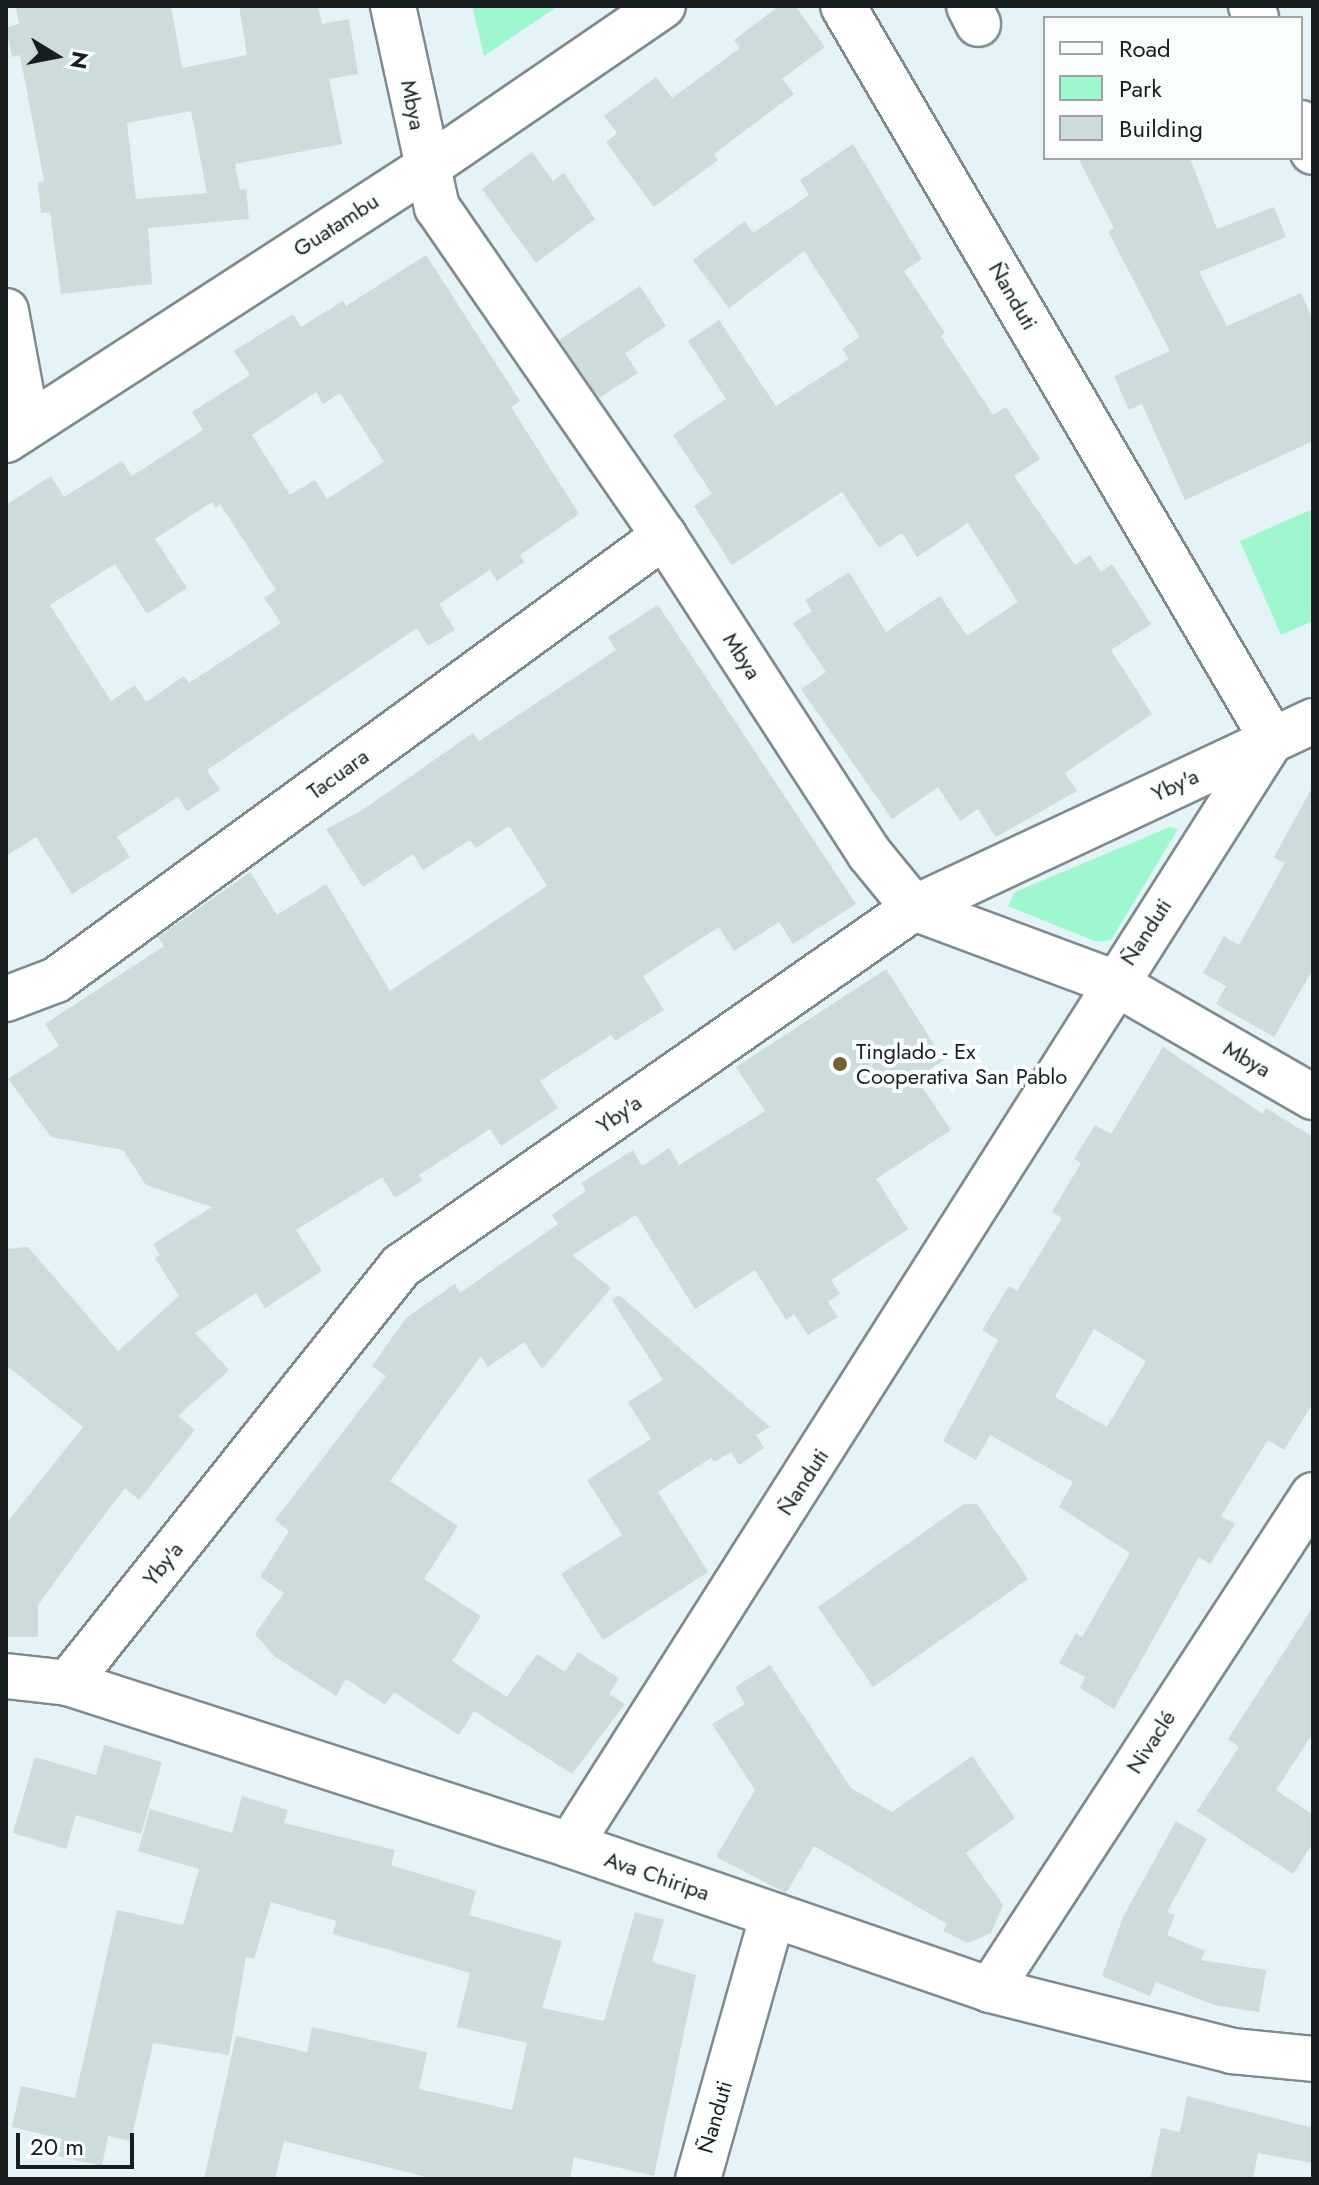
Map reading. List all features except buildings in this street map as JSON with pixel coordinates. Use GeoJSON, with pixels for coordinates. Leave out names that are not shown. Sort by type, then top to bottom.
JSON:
{"type":"FeatureCollection","features":[{"type":"Feature","properties":{"kind":"street","name":"Mbya"},"geometry":{"type":"LineString","coordinates":[[393,6],[426,168],[437,207],[664,536],[869,853],[914,908],[1113,982],[1313,1097]]}},
{"type":"Feature","properties":{"kind":"street","name":"Guatambu"},"geometry":{"type":"LineString","coordinates":[[16,432],[426,168],[663,6]]}},
{"type":"Feature","properties":{"kind":"street","name":"Ñanduti"},"geometry":{"type":"LineString","coordinates":[[570,1845],[864,1386],[1113,982],[1272,739],[843,6]]}},
{"type":"Feature","properties":{"kind":"street"},"geometry":{"type":"LineString","coordinates":[[1303,128],[1313,152]]}},
{"type":"Feature","properties":{"kind":"street"},"geometry":{"type":"LineString","coordinates":[[6,311],[16,432]]}},
{"type":"Feature","properties":{"kind":"street","name":"Tacuara"},"geometry":{"type":"LineString","coordinates":[[6,999],[56,980],[664,536]]}},
{"type":"Feature","properties":{"kind":"street","name":"Yby'a"},"geometry":{"type":"LineString","coordinates":[[68,1683],[401,1266],[914,908],[1313,721]]}},
{"type":"Feature","properties":{"kind":"street","name":"Nivaclé"},"geometry":{"type":"LineString","coordinates":[[990,1990],[1313,1495]]}},
{"type":"Feature","properties":{"kind":"street","name":"Ava Chiripa"},"geometry":{"type":"LineString","coordinates":[[6,1676],[68,1683],[570,1845],[990,1990],[1232,2051],[1313,2059]]}},
{"type":"Feature","properties":{"kind":"street","name":"Ñanduti"},"geometry":{"type":"LineString","coordinates":[[698,2179],[772,1917]]}},
{"type":"Feature","properties":{"kind":"green space"},"geometry":{"type":"Polygon","coordinates":[[[472,6],[558,6],[484,56],[472,6]]]}},
{"type":"Feature","properties":{"kind":"green space"},"geometry":{"type":"Polygon","coordinates":[[[1313,509],[1313,621],[1281,635],[1240,541],[1313,509]]]}},
{"type":"Feature","properties":{"kind":"green space"},"geometry":{"type":"Polygon","coordinates":[[[1170,827],[1178,829],[1111,940],[1097,942],[1008,906],[1015,892],[1170,827]]]}},
{"type":"Feature","properties":{"kind":"place","name":"Tinglado - Ex Cooperativa San Pablo"},"geometry":{"type":"Point","coordinates":[840,1064]}}]}
